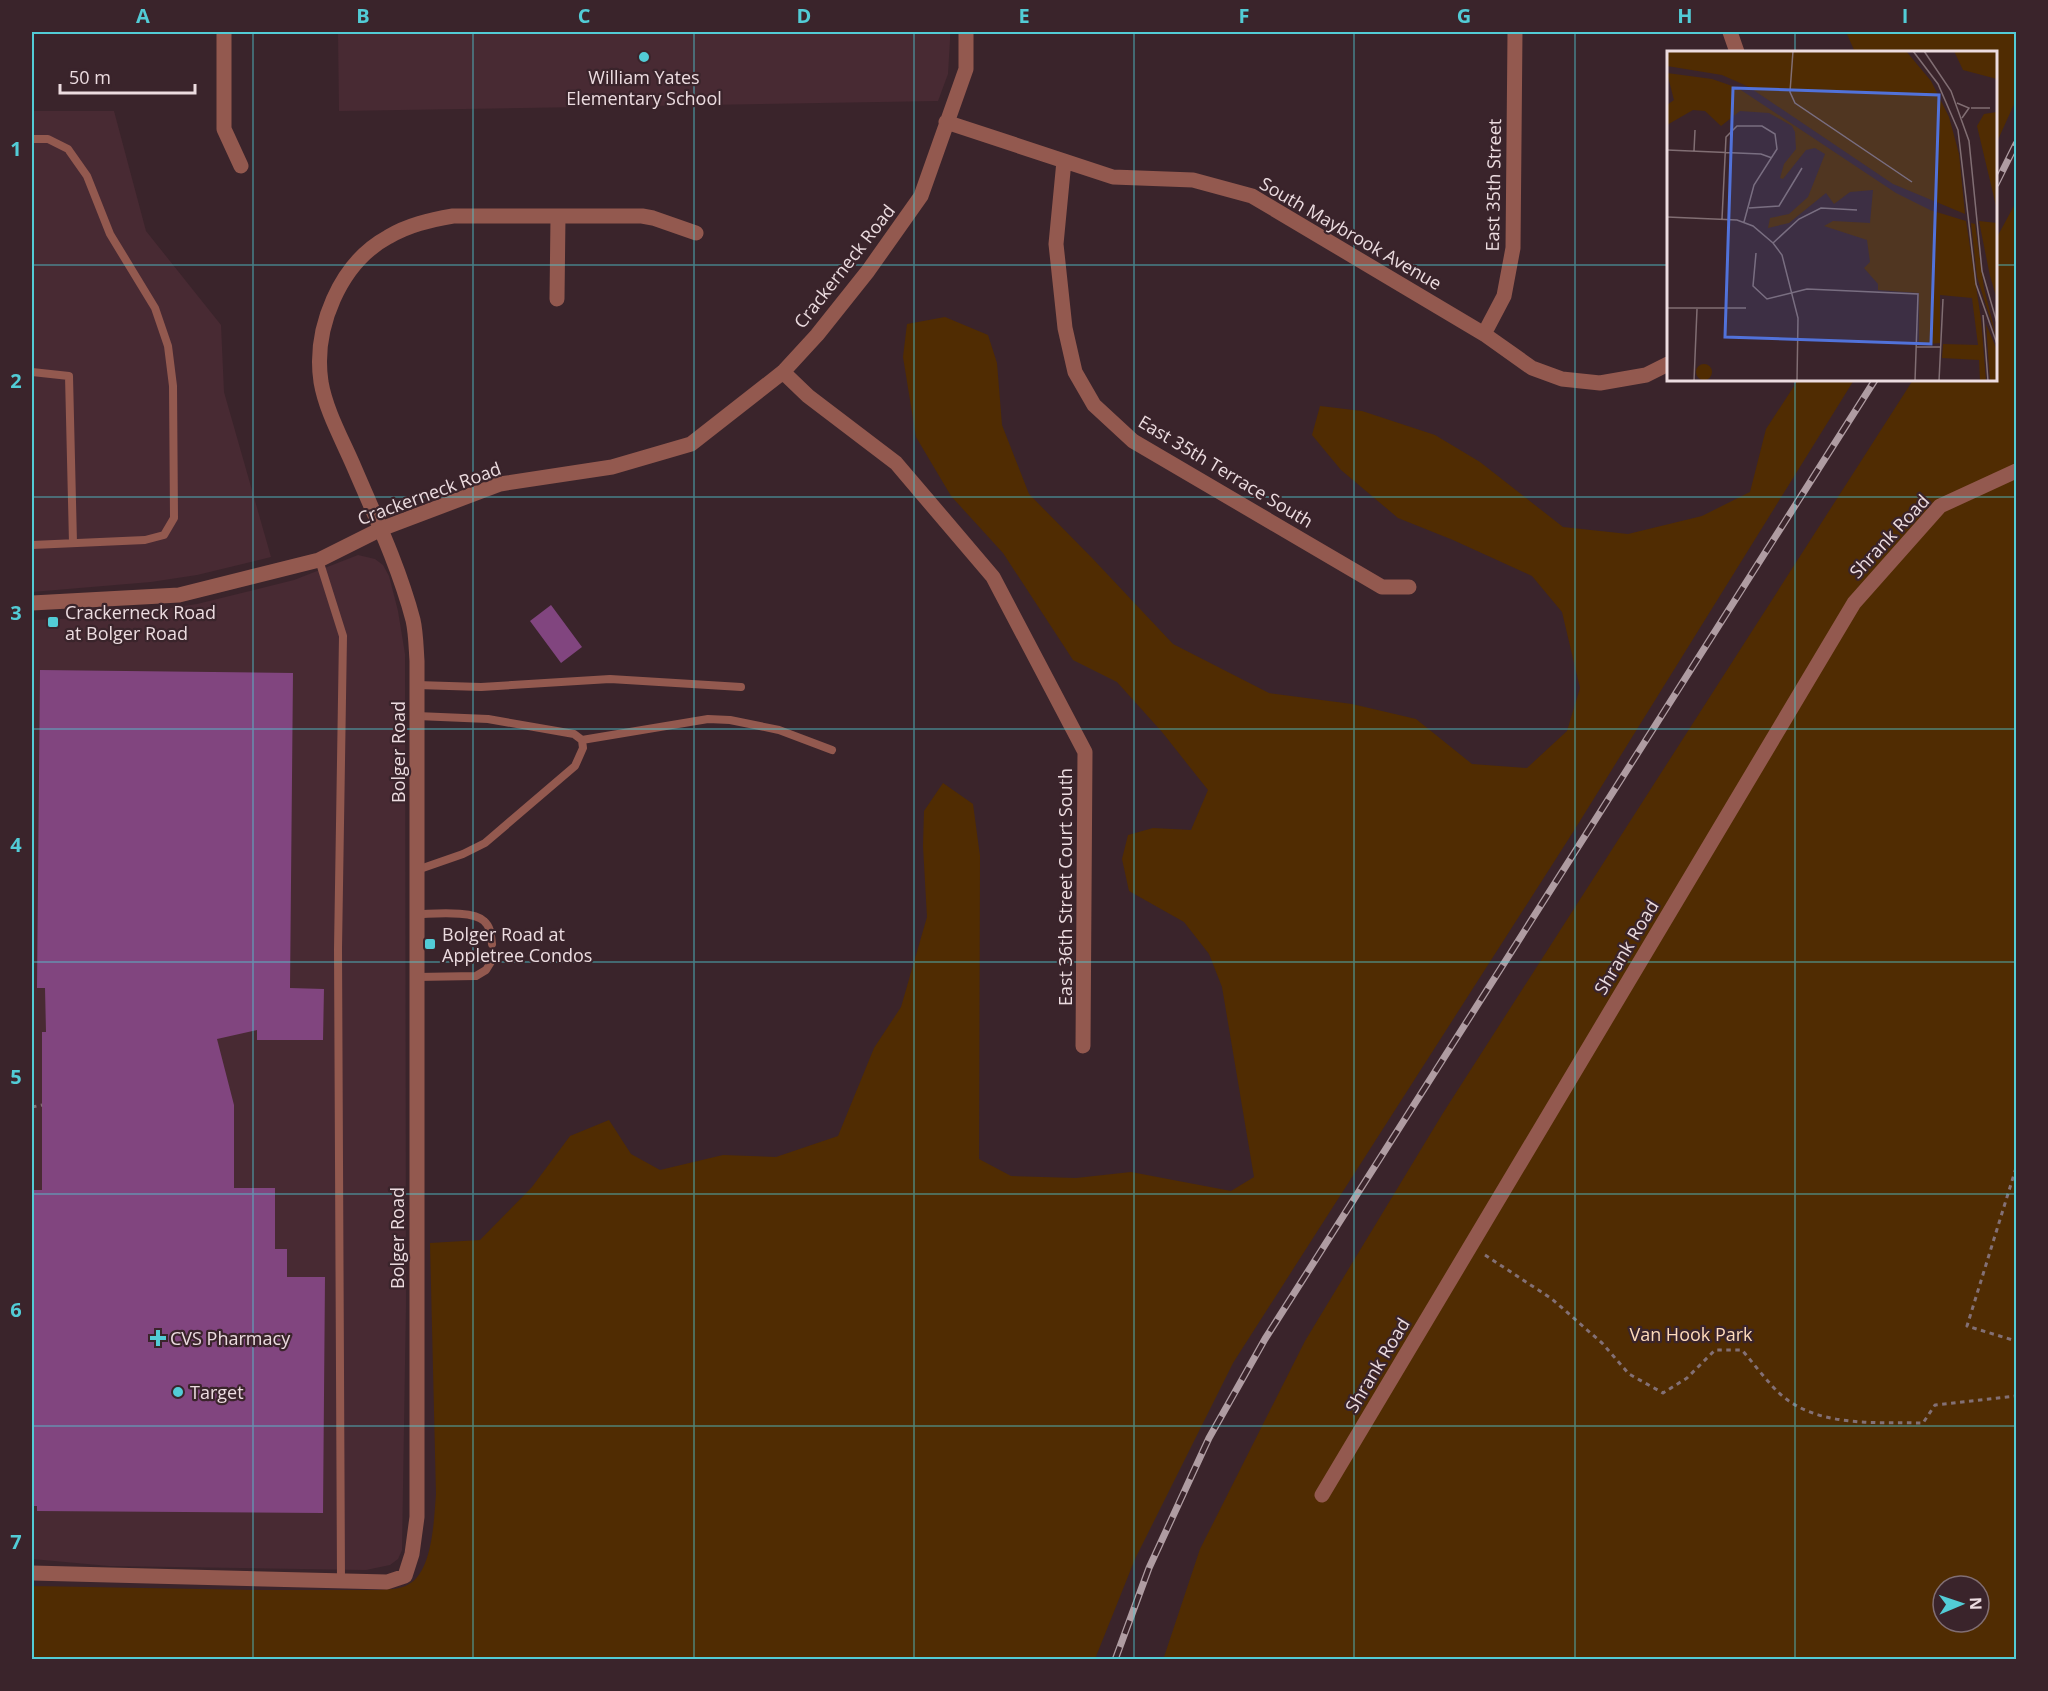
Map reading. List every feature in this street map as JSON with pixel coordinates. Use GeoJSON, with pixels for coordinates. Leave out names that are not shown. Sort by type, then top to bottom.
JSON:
{"type":"FeatureCollection","features":[{"type":"Feature","properties":{"kind":"street"},"geometry":{"type":"LineString","coordinates":[[224,32],[224,129],[241,166]]}},
{"type":"Feature","properties":{"kind":"street","name":"Crackerneck Road"},"geometry":{"type":"LineString","coordinates":[[32,603],[179,595],[319,560],[381,529],[500,484],[612,467],[691,444],[783,372],[817,335],[868,271],[921,196],[966,69],[966,32]]}},
{"type":"Feature","properties":{"kind":"street","name":"East 35th Street"},"geometry":{"type":"LineString","coordinates":[[1484,334],[1504,296],[1513,248],[1515,32]]}},
{"type":"Feature","properties":{"kind":"street"},"geometry":{"type":"LineString","coordinates":[[1730,32],[1737,51]]}},
{"type":"Feature","properties":{"kind":"street","name":"South Maybrook Avenue"},"geometry":{"type":"LineString","coordinates":[[946,122],[1113,177],[1193,180],[1252,196],[1484,334],[1532,368],[1562,379],[1600,383],[1646,375],[1667,364]]}},
{"type":"Feature","properties":{"kind":"street","name":"East 35th Terrace South"},"geometry":{"type":"LineString","coordinates":[[1064,161],[1056,244],[1065,328],[1075,372],[1094,405],[1133,441],[1382,587],[1409,587]]}},
{"type":"Feature","properties":{"kind":"street","name":"Bolger Road"},"geometry":{"type":"LineString","coordinates":[[32,1573],[387,1582],[405,1576],[412,1554],[417,1517],[417,685],[414,622],[381,529],[328,408],[321,381],[322,333],[344,277],[369,251],[386,238],[426,221],[453,216],[653,218],[696,233]]}},
{"type":"Feature","properties":{"kind":"street"},"geometry":{"type":"LineString","coordinates":[[557,299],[558,217]]}},
{"type":"Feature","properties":{"kind":"street","name":"East 36th Street Court South"},"geometry":{"type":"LineString","coordinates":[[783,372],[808,396],[896,463],[993,577],[1085,752],[1083,1046]]}},
{"type":"Feature","properties":{"kind":"street","name":"Shrank Road"},"geometry":{"type":"LineString","coordinates":[[1322,1495],[1854,603],[1940,506],[2016,471]]}},
{"type":"Feature","properties":{"kind":"lane"},"geometry":{"type":"LineString","coordinates":[[32,140],[48,139],[68,149],[87,176],[110,234],[155,308],[168,346],[173,386],[174,518],[164,535],[145,540],[32,545]]}},
{"type":"Feature","properties":{"kind":"lane"},"geometry":{"type":"LineString","coordinates":[[32,372],[69,376],[73,543]]}},
{"type":"Feature","properties":{"kind":"lane"},"geometry":{"type":"LineString","coordinates":[[319,560],[344,636],[338,949],[341,1581]]}},
{"type":"Feature","properties":{"kind":"lane"},"geometry":{"type":"LineString","coordinates":[[417,685],[481,687],[610,679],[741,687]]}},
{"type":"Feature","properties":{"kind":"lane"},"geometry":{"type":"LineString","coordinates":[[417,716],[488,719],[574,734],[582,740],[583,748],[575,766],[485,843],[463,854],[417,870]]}},
{"type":"Feature","properties":{"kind":"lane"},"geometry":{"type":"LineString","coordinates":[[582,740],[708,718],[779,730],[832,750]]}},
{"type":"Feature","properties":{"kind":"lane"},"geometry":{"type":"LineString","coordinates":[[416,914],[471,915],[484,920],[490,929],[492,944]]}},
{"type":"Feature","properties":{"kind":"lane"},"geometry":{"type":"LineString","coordinates":[[416,977],[476,976],[486,970],[491,962]]}},
{"type":"Feature","properties":{"kind":"path"},"geometry":{"type":"LineString","coordinates":[[32,675],[32,738]]}},
{"type":"Feature","properties":{"kind":"path"},"geometry":{"type":"LineString","coordinates":[[32,1107],[42,1105]]}},
{"type":"Feature","properties":{"kind":"path"},"geometry":{"type":"LineString","coordinates":[[2016,1168],[1967,1326],[2016,1341]]}},
{"type":"Feature","properties":{"kind":"path"},"geometry":{"type":"LineString","coordinates":[[1471,1246],[1551,1299],[1602,1343],[1629,1374],[1663,1393],[1687,1378],[1715,1350],[1742,1350],[1779,1394],[1815,1416],[1923,1423],[1935,1406],[2016,1396]]}},
{"type":"Feature","properties":{"kind":"shaded area","name":"William Yates Elementary School"},"geometry":{"type":"Polygon","coordinates":[[[338,32],[950,32],[950,40],[948,74],[938,101],[339,111],[338,32]]]}},
{"type":"Feature","properties":{"kind":"shaded area"},"geometry":{"type":"Polygon","coordinates":[[[32,111],[114,111],[146,231],[221,325],[224,392],[271,557],[197,575],[151,582],[32,592],[32,111]]]}},
{"type":"Feature","properties":{"kind":"shaded area"},"geometry":{"type":"Polygon","coordinates":[[[358,555],[375,559],[383,565],[389,576],[405,654],[406,1303],[402,1550],[398,1559],[390,1565],[366,1570],[109,1566],[32,1559],[32,620],[112,617],[197,604],[294,580],[358,555]]]}},
{"type":"Feature","properties":{"kind":"green space"},"geometry":{"type":"Polygon","coordinates":[[[1846,32],[2016,32],[2016,100],[1997,142],[1997,51],[1855,51],[1846,32]]]}},
{"type":"Feature","properties":{"kind":"green space","name":"Van Hook Park"},"geometry":{"type":"Polygon","coordinates":[[[2016,202],[2016,1659],[1163,1660],[1200,1549],[1305,1341],[1443,1113],[1912,381],[1997,381],[1997,237],[2016,202]]]}},
{"type":"Feature","properties":{"kind":"green space"},"geometry":{"type":"Polygon","coordinates":[[[945,317],[988,335],[997,363],[1002,425],[1029,494],[1173,644],[1269,693],[1352,704],[1416,719],[1472,764],[1527,768],[1567,731],[1580,688],[1562,612],[1532,576],[1398,518],[1341,470],[1312,435],[1320,406],[1362,411],[1435,435],[1480,462],[1563,527],[1628,534],[1702,516],[1750,492],[1766,429],[1797,381],[1853,381],[1575,829],[1233,1363],[1135,1559],[1095,1659],[32,1660],[32,1586],[377,1590],[402,1587],[417,1577],[428,1556],[431,1543],[436,1494],[430,1243],[480,1240],[532,1187],[570,1136],[609,1120],[631,1154],[660,1170],[723,1155],[776,1157],[838,1136],[874,1048],[901,1007],[927,917],[923,846],[924,811],[943,783],[973,804],[980,856],[979,1159],[1011,1176],[1076,1178],[1131,1172],[1231,1191],[1254,1177],[1222,987],[1209,954],[1184,922],[1129,891],[1122,859],[1128,835],[1153,828],[1191,830],[1208,790],[1162,732],[1117,682],[1073,660],[1003,553],[951,496],[916,437],[903,357],[907,324],[945,317]]]}},
{"type":"Feature","properties":{"kind":"building"},"geometry":{"type":"Polygon","coordinates":[[[551,605],[582,647],[561,663],[530,621],[551,605]]]}},
{"type":"Feature","properties":{"kind":"building"},"geometry":{"type":"Polygon","coordinates":[[[40,670],[293,673],[290,988],[324,989],[323,1040],[257,1040],[257,1030],[217,1039],[234,1105],[234,1188],[275,1188],[275,1249],[287,1249],[287,1277],[325,1277],[323,1513],[37,1511],[37,1506],[32,1506],[32,1190],[42,1190],[42,1032],[46,1032],[45,988],[37,988],[40,670]]]}},
{"type":"Feature","properties":{"kind":"railway"},"geometry":{"type":"LineString","coordinates":[[1997,182],[2016,144]]}},
{"type":"Feature","properties":{"kind":"railway"},"geometry":{"type":"LineString","coordinates":[[1115,1660],[1149,1568],[1209,1438],[1265,1339],[1874,381]]}},
{"type":"Feature","properties":{"kind":"place","name":"William Yates Elementary School"},"geometry":{"type":"Point","coordinates":[644,57]}},
{"type":"Feature","properties":{"kind":"place","name":"Crackerneck Road at Bolger Road"},"geometry":{"type":"Point","coordinates":[53,622]}},
{"type":"Feature","properties":{"kind":"place","name":"Bolger Road at Appletree Condos"},"geometry":{"type":"Point","coordinates":[430,944]}},
{"type":"Feature","properties":{"kind":"place","name":"CVS Pharmacy"},"geometry":{"type":"Point","coordinates":[158,1338]}},
{"type":"Feature","properties":{"kind":"place","name":"Target"},"geometry":{"type":"Point","coordinates":[178,1392]}}]}
